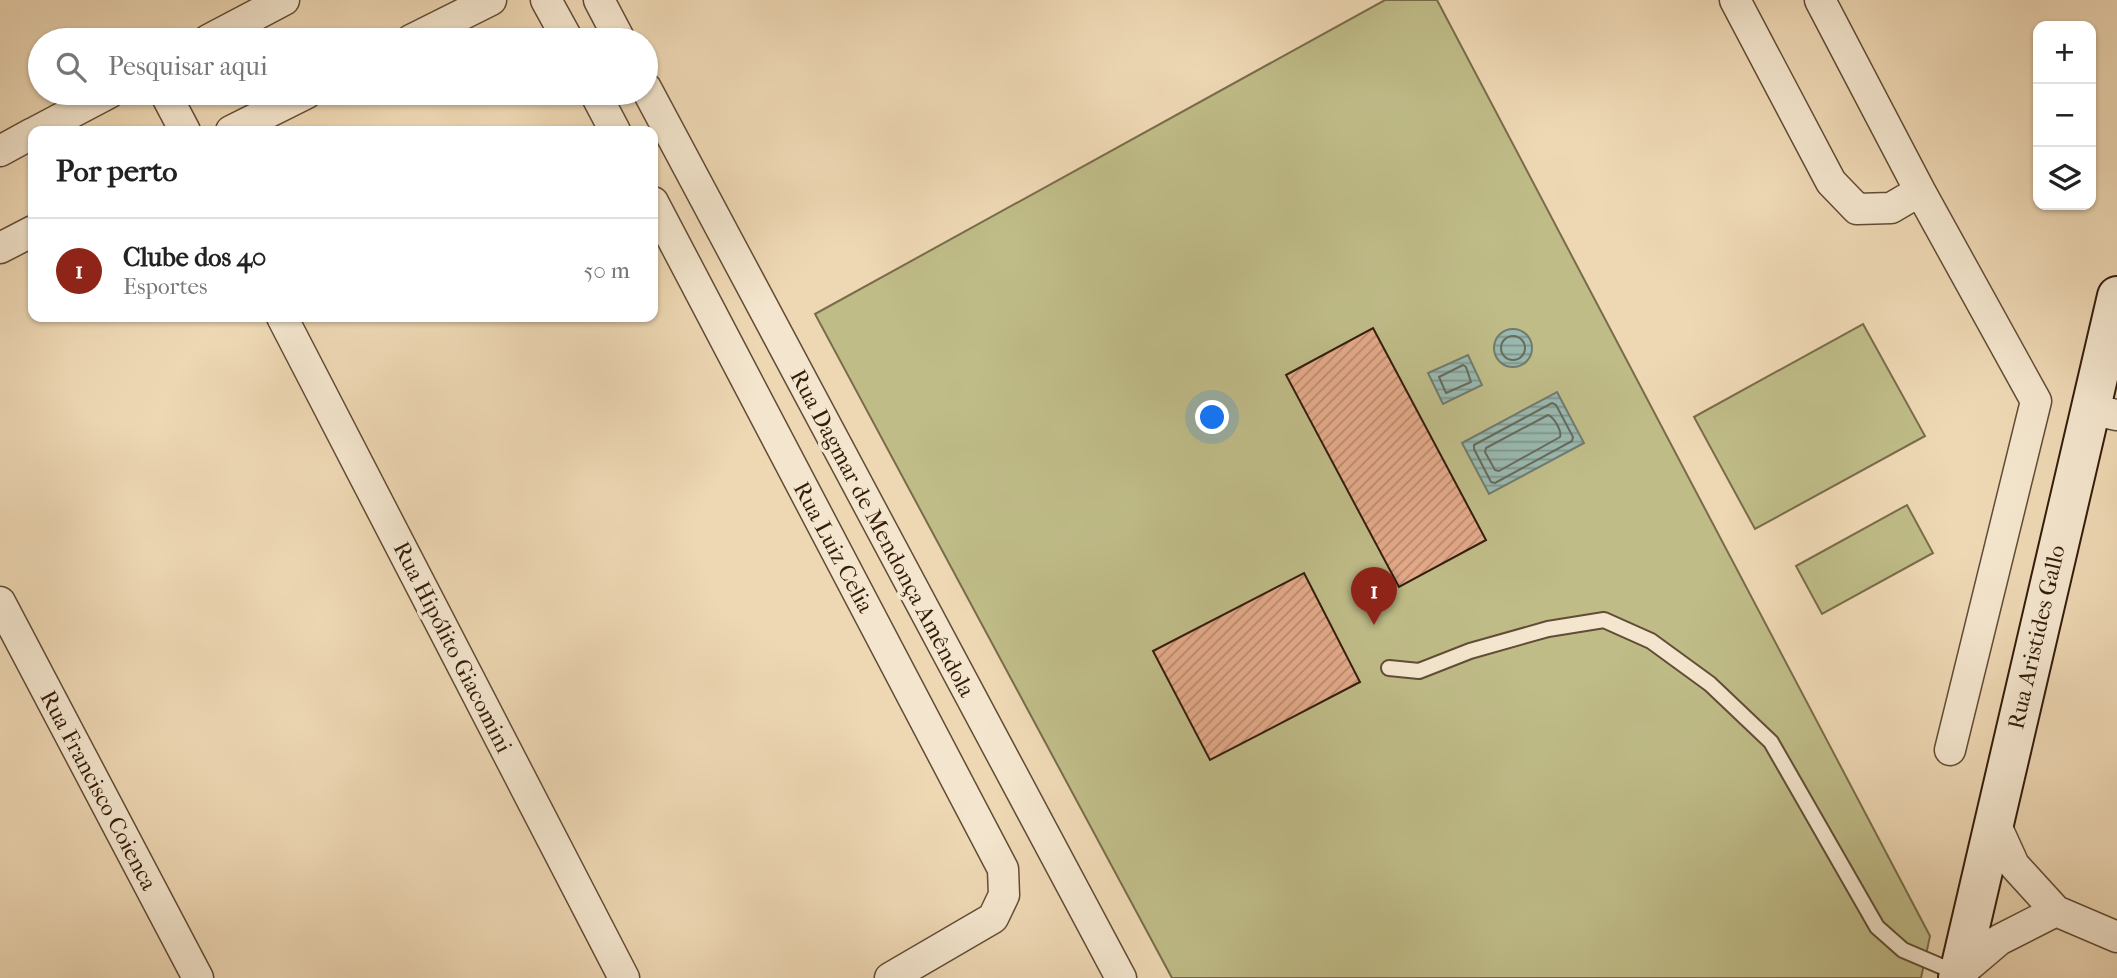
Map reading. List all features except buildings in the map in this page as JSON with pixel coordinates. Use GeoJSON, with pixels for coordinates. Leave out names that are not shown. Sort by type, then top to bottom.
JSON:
{"type":"FeatureCollection","features":[{"type":"Feature","properties":{"kind":"street"},"geometry":{"type":"LineString","coordinates":[[435,28],[491,0]]}},
{"type":"Feature","properties":{"kind":"street"},"geometry":{"type":"LineString","coordinates":[[546,0],[561,28]]}},
{"type":"Feature","properties":{"kind":"street"},"geometry":{"type":"LineString","coordinates":[[599,0],[614,28]]}},
{"type":"Feature","properties":{"kind":"street"},"geometry":{"type":"LineString","coordinates":[[1735,0],[1831,182],[1857,209],[1891,208],[1920,191]]}},
{"type":"Feature","properties":{"kind":"street"},"geometry":{"type":"LineString","coordinates":[[1820,0],[1920,191],[2036,401],[1950,750]]}},
{"type":"Feature","properties":{"kind":"street"},"geometry":{"type":"LineString","coordinates":[[228,28],[267,4]]}},
{"type":"Feature","properties":{"kind":"street"},"geometry":{"type":"LineString","coordinates":[[46,126],[86,105]]}},
{"type":"Feature","properties":{"kind":"street"},"geometry":{"type":"LineString","coordinates":[[172,105],[183,126]]}},
{"type":"Feature","properties":{"kind":"street"},"geometry":{"type":"LineString","coordinates":[[241,126],[283,105]]}},
{"type":"Feature","properties":{"kind":"street"},"geometry":{"type":"LineString","coordinates":[[601,105],[612,126]]}},
{"type":"Feature","properties":{"kind":"street","name":"Rua Dagmar de Mendonça Amêndola"},"geometry":{"type":"LineString","coordinates":[[655,105],[1121,978]]}},
{"type":"Feature","properties":{"kind":"street"},"geometry":{"type":"LineString","coordinates":[[0,151],[28,136]]}},
{"type":"Feature","properties":{"kind":"street","name":"Rua Luiz Celia"},"geometry":{"type":"LineString","coordinates":[[658,212],[1003,869],[1004,895],[993,918],[890,978]]}},
{"type":"Feature","properties":{"kind":"street"},"geometry":{"type":"LineString","coordinates":[[0,248],[28,234]]}},
{"type":"Feature","properties":{"kind":"street","name":"Rua Aristides Gallo"},"geometry":{"type":"LineString","coordinates":[[1958,976],[1994,821],[2103,412],[2117,296]]}},
{"type":"Feature","properties":{"kind":"street","name":"Rua Hipólito Giacomini"},"geometry":{"type":"LineString","coordinates":[[285,322],[624,978]]}},
{"type":"Feature","properties":{"kind":"street","name":"Rua Francisco Coienca"},"geometry":{"type":"LineString","coordinates":[[0,602],[198,978]]}},
{"type":"Feature","properties":{"kind":"street"},"geometry":{"type":"LineString","coordinates":[[1994,821],[2014,865],[2056,911],[2117,937]]}},
{"type":"Feature","properties":{"kind":"street"},"geometry":{"type":"LineString","coordinates":[[1958,976],[1999,940],[2056,911]]}},
{"type":"Feature","properties":{"kind":"lane"},"geometry":{"type":"LineString","coordinates":[[1389,668],[1419,671],[1470,651],[1548,629],[1604,620],[1651,641],[1710,684],[1771,742],[1877,927],[1903,950],[1958,976]]}},
{"type":"Feature","properties":{"kind":"shaded area"},"geometry":{"type":"Polygon","coordinates":[[[1385,0],[1437,0],[1930,936],[1921,978],[1172,978],[815,314],[1385,0]]]}},
{"type":"Feature","properties":{"kind":"shaded area"},"geometry":{"type":"Polygon","coordinates":[[[1863,324],[1925,436],[1755,529],[1694,417],[1863,324]]]}},
{"type":"Feature","properties":{"kind":"shaded area"},"geometry":{"type":"Polygon","coordinates":[[[1907,505],[1933,553],[1822,614],[1796,566],[1907,505]]]}},
{"type":"Feature","properties":{"kind":"water"},"geometry":{"type":"Polygon","coordinates":[[[1513,329],[1526,335],[1532,348],[1526,361],[1513,367],[1500,361],[1494,348],[1500,335],[1513,329]]]}},
{"type":"Feature","properties":{"kind":"water"},"geometry":{"type":"Polygon","coordinates":[[[1468,355],[1482,385],[1443,404],[1428,373],[1468,355]]]}},
{"type":"Feature","properties":{"kind":"water"},"geometry":{"type":"Polygon","coordinates":[[[1557,392],[1584,443],[1489,494],[1462,443],[1557,392]]]}},
{"type":"Feature","properties":{"kind":"place","name":"Clube dos 40"},"geometry":{"type":"Point","coordinates":[1374,625]}}]}
